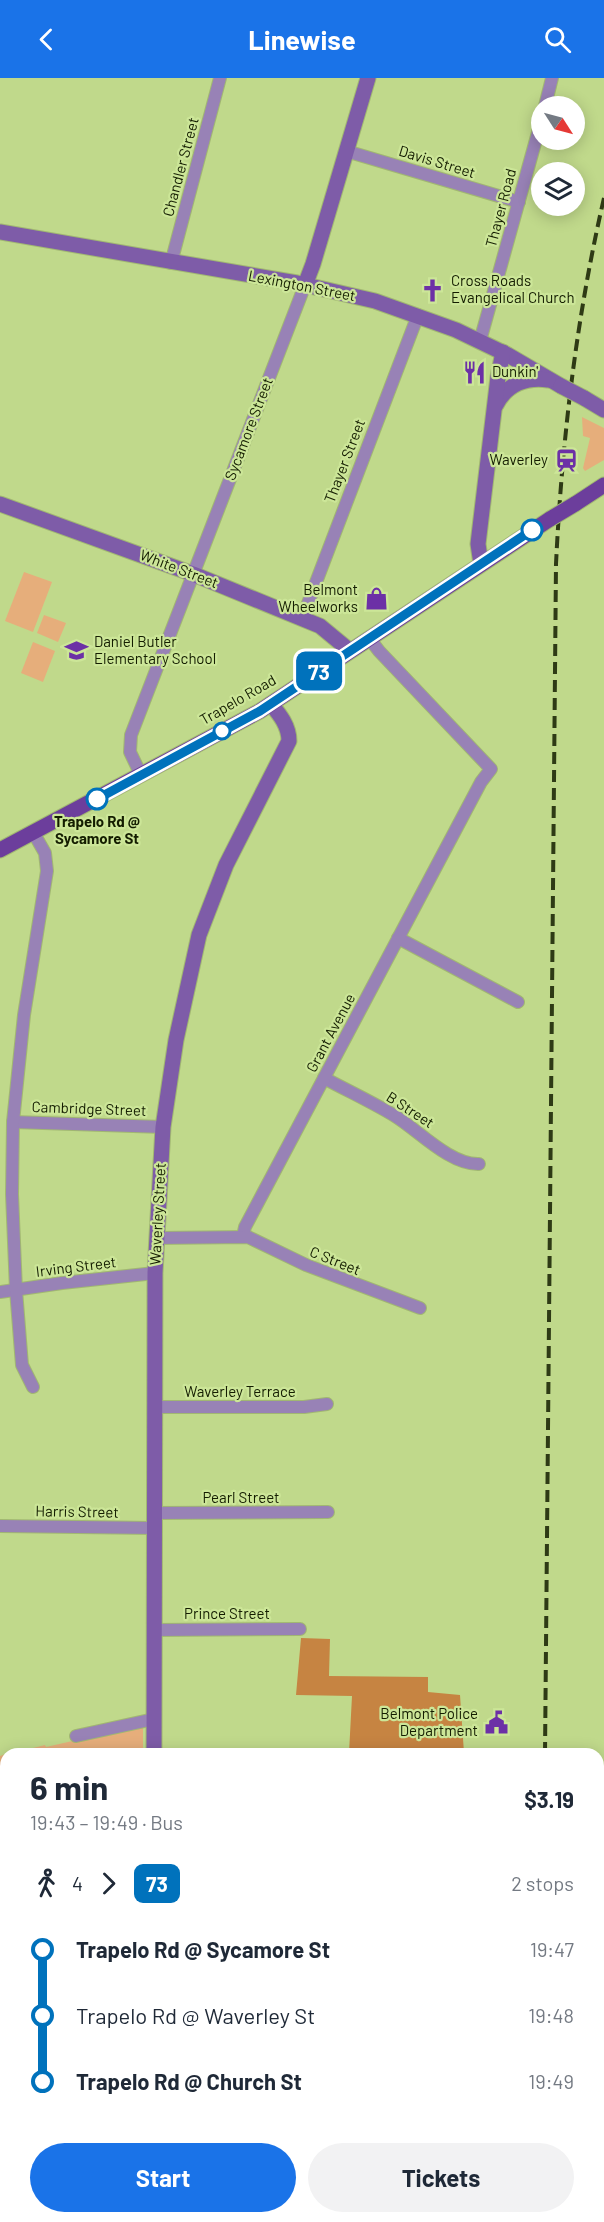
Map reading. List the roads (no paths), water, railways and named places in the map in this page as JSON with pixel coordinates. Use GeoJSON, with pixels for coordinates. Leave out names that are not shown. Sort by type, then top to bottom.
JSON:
{"type":"FeatureCollection","features":[{"type":"Feature","properties":{"kind":"main road","name":"Trapelo Road"},"geometry":{"type":"LineString","coordinates":[[0,850],[271,704],[349,650],[604,485]]}},
{"type":"Feature","properties":{"kind":"street","name":"Chandler Street"},"geometry":{"type":"LineString","coordinates":[[171,263],[220,78]]}},
{"type":"Feature","properties":{"kind":"street","name":"Sycamore Street"},"geometry":{"type":"LineString","coordinates":[[141,775],[130,752],[130,740],[313,264],[368,78]]}},
{"type":"Feature","properties":{"kind":"street"},"geometry":{"type":"LineString","coordinates":[[547,96],[552,78]]}},
{"type":"Feature","properties":{"kind":"street","name":"Thayer Road"},"geometry":{"type":"LineString","coordinates":[[480,341],[533,150]]}},
{"type":"Feature","properties":{"kind":"street","name":"Davis Street"},"geometry":{"type":"LineString","coordinates":[[346,151],[519,202]]}},
{"type":"Feature","properties":{"kind":"street","name":"Lexington Street"},"geometry":{"type":"LineString","coordinates":[[0,232],[305,285],[363,298],[418,315],[480,341],[604,408]]}},
{"type":"Feature","properties":{"kind":"street","name":"Thayer Street"},"geometry":{"type":"LineString","coordinates":[[302,619],[418,315]]}},
{"type":"Feature","properties":{"kind":"street"},"geometry":{"type":"LineString","coordinates":[[481,564],[478,544],[503,352]]}},
{"type":"Feature","properties":{"kind":"street"},"geometry":{"type":"LineString","coordinates":[[494,411],[504,392],[515,383],[533,380],[556,383]]}},
{"type":"Feature","properties":{"kind":"street","name":"White Street"},"geometry":{"type":"LineString","coordinates":[[0,504],[193,574],[302,619],[325,629],[349,650]]}},
{"type":"Feature","properties":{"kind":"street","name":"Grant Avenue"},"geometry":{"type":"LineString","coordinates":[[243,1236],[245,1227],[398,938],[481,782],[491,769],[369,638]]}},
{"type":"Feature","properties":{"kind":"street","name":"Waverley Street"},"geometry":{"type":"LineString","coordinates":[[154,1748],[155,1274],[163,1127],[176,1040],[200,935],[226,865],[289,741],[286,724],[271,704]]}},
{"type":"Feature","properties":{"kind":"street"},"geometry":{"type":"LineString","coordinates":[[33,832],[45,853],[47,871],[24,1015],[13,1122],[12,1194],[22,1365],[33,1387]]}},
{"type":"Feature","properties":{"kind":"street"},"geometry":{"type":"LineString","coordinates":[[398,938],[518,1002]]}},
{"type":"Feature","properties":{"kind":"street","name":"B Street"},"geometry":{"type":"LineString","coordinates":[[324,1078],[395,1116],[451,1155],[468,1163],[479,1164]]}},
{"type":"Feature","properties":{"kind":"street","name":"Cambridge Street"},"geometry":{"type":"LineString","coordinates":[[13,1122],[163,1127]]}},
{"type":"Feature","properties":{"kind":"street"},"geometry":{"type":"LineString","coordinates":[[156,1238],[243,1236]]}},
{"type":"Feature","properties":{"kind":"street","name":"C Street"},"geometry":{"type":"LineString","coordinates":[[243,1236],[252,1238],[321,1271],[420,1308]]}},
{"type":"Feature","properties":{"kind":"street","name":"Irving Street"},"geometry":{"type":"LineString","coordinates":[[0,1292],[62,1282],[155,1274]]}},
{"type":"Feature","properties":{"kind":"street","name":"Waverley Terrace"},"geometry":{"type":"LineString","coordinates":[[154,1407],[304,1407],[327,1404]]}},
{"type":"Feature","properties":{"kind":"street","name":"Pearl Street"},"geometry":{"type":"LineString","coordinates":[[154,1520],[328,1512]]}},
{"type":"Feature","properties":{"kind":"street","name":"Harris Street"},"geometry":{"type":"LineString","coordinates":[[0,1526],[154,1520]]}},
{"type":"Feature","properties":{"kind":"street","name":"Prince Street"},"geometry":{"type":"LineString","coordinates":[[154,1630],[300,1629]]}},
{"type":"Feature","properties":{"kind":"street"},"geometry":{"type":"LineString","coordinates":[[76,1736],[154,1719]]}},
{"type":"Feature","properties":{"kind":"railway"},"geometry":{"type":"LineString","coordinates":[[545,1748],[556,564],[562,472],[572,380],[594,243],[604,198]]}},
{"type":"Feature","properties":{"kind":"place","name":"Cross Roads Evangelical Church"},"geometry":{"type":"Point","coordinates":[433,290]}},
{"type":"Feature","properties":{"kind":"place","name":"Dunkin'"},"geometry":{"type":"Point","coordinates":[474,372]}},
{"type":"Feature","properties":{"kind":"place","name":"Waverley"},"geometry":{"type":"Point","coordinates":[566,460]}},
{"type":"Feature","properties":{"kind":"place","name":"Belmont Wheelworks"},"geometry":{"type":"Point","coordinates":[376,599]}},
{"type":"Feature","properties":{"kind":"place","name":"Daniel Butler Elementary School"},"geometry":{"type":"Point","coordinates":[76,651]}},
{"type":"Feature","properties":{"kind":"place","name":"Trapelo Rd @ Sycamore St"},"geometry":{"type":"Point","coordinates":[97,799]}},
{"type":"Feature","properties":{"kind":"place","name":"Belmont Police Department"},"geometry":{"type":"Point","coordinates":[496,1723]}}]}
